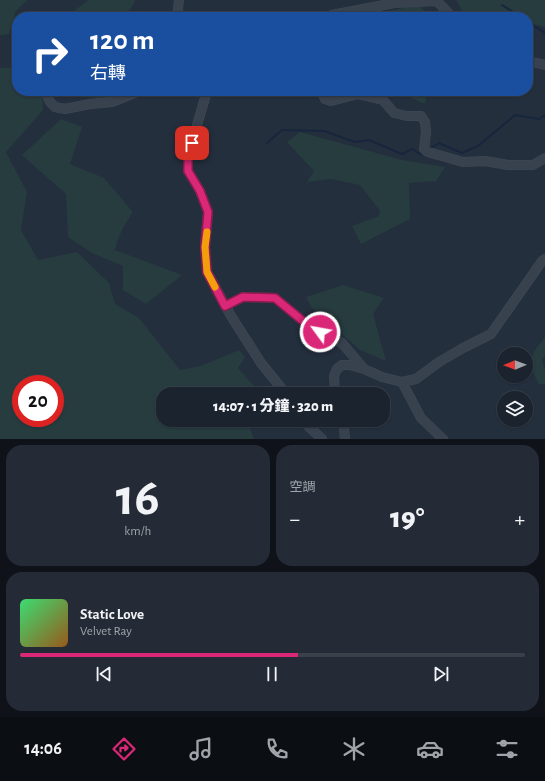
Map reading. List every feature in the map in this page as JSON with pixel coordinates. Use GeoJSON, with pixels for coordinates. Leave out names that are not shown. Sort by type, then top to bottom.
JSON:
{"type":"FeatureCollection","features":[{"type":"Feature","properties":{"kind":"street"},"geometry":{"type":"LineString","coordinates":[[178,12],[179,0]]}},
{"type":"Feature","properties":{"kind":"street"},"geometry":{"type":"LineString","coordinates":[[348,12],[394,3],[437,1],[447,12]]}},
{"type":"Feature","properties":{"kind":"street"},"geometry":{"type":"LineString","coordinates":[[533,62],[545,65]]}},
{"type":"Feature","properties":{"kind":"street"},"geometry":{"type":"LineString","coordinates":[[47,96],[55,108],[65,109],[90,104],[112,102],[127,96]]}},
{"type":"Feature","properties":{"kind":"street"},"geometry":{"type":"LineString","coordinates":[[206,96],[188,156],[188,171],[200,191],[208,212],[205,247],[207,272],[225,306],[261,364],[280,387]]}},
{"type":"Feature","properties":{"kind":"street"},"geometry":{"type":"LineString","coordinates":[[324,96],[325,99],[331,101],[350,96]]}},
{"type":"Feature","properties":{"kind":"street"},"geometry":{"type":"LineString","coordinates":[[366,96],[383,100],[394,113],[407,116],[421,116],[425,122],[426,132],[424,148],[428,152],[463,162],[485,161],[508,165],[532,165],[545,158]]}},
{"type":"Feature","properties":{"kind":"street"},"geometry":{"type":"LineString","coordinates":[[334,387],[334,376],[337,369],[342,365],[350,365],[382,377],[402,382],[416,379],[439,362],[490,334],[542,261],[545,259]]}},
{"type":"Feature","properties":{"kind":"street"},"geometry":{"type":"LineString","coordinates":[[225,306],[243,297],[275,298],[309,326],[342,343],[364,369]]}},
{"type":"Feature","properties":{"kind":"street"},"geometry":{"type":"LineString","coordinates":[[402,382],[421,418],[443,439]]}},
{"type":"Feature","properties":{"kind":"street"},"geometry":{"type":"LineString","coordinates":[[309,427],[322,439]]}},
{"type":"Feature","properties":{"kind":"street"},"geometry":{"type":"LineString","coordinates":[[344,427],[345,439]]}},
{"type":"Feature","properties":{"kind":"green space"},"geometry":{"type":"Polygon","coordinates":[[[0,0],[27,0],[16,12],[12,12],[12,24],[9,34],[0,35],[0,0]]]}},
{"type":"Feature","properties":{"kind":"green space"},"geometry":{"type":"Polygon","coordinates":[[[88,0],[135,0],[128,12],[73,12],[88,0]]]}},
{"type":"Feature","properties":{"kind":"green space"},"geometry":{"type":"Polygon","coordinates":[[[456,0],[545,0],[545,27],[533,24],[533,12],[463,12],[456,0]]]}},
{"type":"Feature","properties":{"kind":"green space"},"geometry":{"type":"Polygon","coordinates":[[[418,5],[426,12],[384,12],[418,5]]]}},
{"type":"Feature","properties":{"kind":"green space"},"geometry":{"type":"Polygon","coordinates":[[[12,67],[12,96],[42,96],[43,110],[6,152],[27,192],[21,230],[38,260],[77,252],[109,283],[115,304],[139,318],[180,370],[201,366],[239,350],[245,357],[238,368],[255,387],[156,387],[156,427],[250,427],[254,439],[0,439],[0,68],[12,67]]]}},
{"type":"Feature","properties":{"kind":"green space"},"geometry":{"type":"Polygon","coordinates":[[[77,96],[125,96],[114,101],[77,96]]]}},
{"type":"Feature","properties":{"kind":"green space"},"geometry":{"type":"Polygon","coordinates":[[[407,96],[426,96],[425,104],[407,96]]]}},
{"type":"Feature","properties":{"kind":"green space"},"geometry":{"type":"Polygon","coordinates":[[[61,119],[82,127],[70,164],[104,178],[133,212],[122,230],[115,250],[182,275],[146,304],[123,290],[123,266],[92,253],[68,237],[66,194],[22,155],[61,119]]]}},
{"type":"Feature","properties":{"kind":"green space"},"geometry":{"type":"Polygon","coordinates":[[[300,132],[402,160],[445,167],[436,181],[409,183],[410,219],[361,244],[352,226],[379,216],[380,211],[360,185],[331,179],[307,182],[314,171],[287,142],[300,132]]]}},
{"type":"Feature","properties":{"kind":"green space"},"geometry":{"type":"Polygon","coordinates":[[[343,285],[384,298],[373,314],[386,361],[360,350],[311,307],[306,297],[343,285]]]}},
{"type":"Feature","properties":{"kind":"green space"},"geometry":{"type":"Polygon","coordinates":[[[545,337],[545,356],[542,359],[545,371],[545,384],[539,384],[533,372],[533,354],[545,337]]]}},
{"type":"Feature","properties":{"kind":"waterway"},"geometry":{"type":"LineString","coordinates":[[502,5],[513,12]]}},
{"type":"Feature","properties":{"kind":"waterway"},"geometry":{"type":"LineString","coordinates":[[533,25],[545,33]]}},
{"type":"Feature","properties":{"kind":"waterway"},"geometry":{"type":"LineString","coordinates":[[429,149],[439,143],[462,153],[478,146],[515,115],[539,119],[545,115]]}},
{"type":"Feature","properties":{"kind":"waterway"},"geometry":{"type":"LineString","coordinates":[[267,143],[282,130],[324,131],[355,142],[369,140],[402,154],[412,149],[420,154],[423,152]]}},
{"type":"Feature","properties":{"kind":"slow traffic"},"geometry":{"type":"LineString","coordinates":[[207,232],[205,247],[207,272],[215,287]]}},
{"type":"Feature","properties":{"kind":"route"},"geometry":{"type":"LineString","coordinates":[[192,143],[188,156],[188,171],[200,191],[208,212],[205,247],[207,272],[225,306],[243,297],[275,298],[309,326],[320,332]]}}]}
